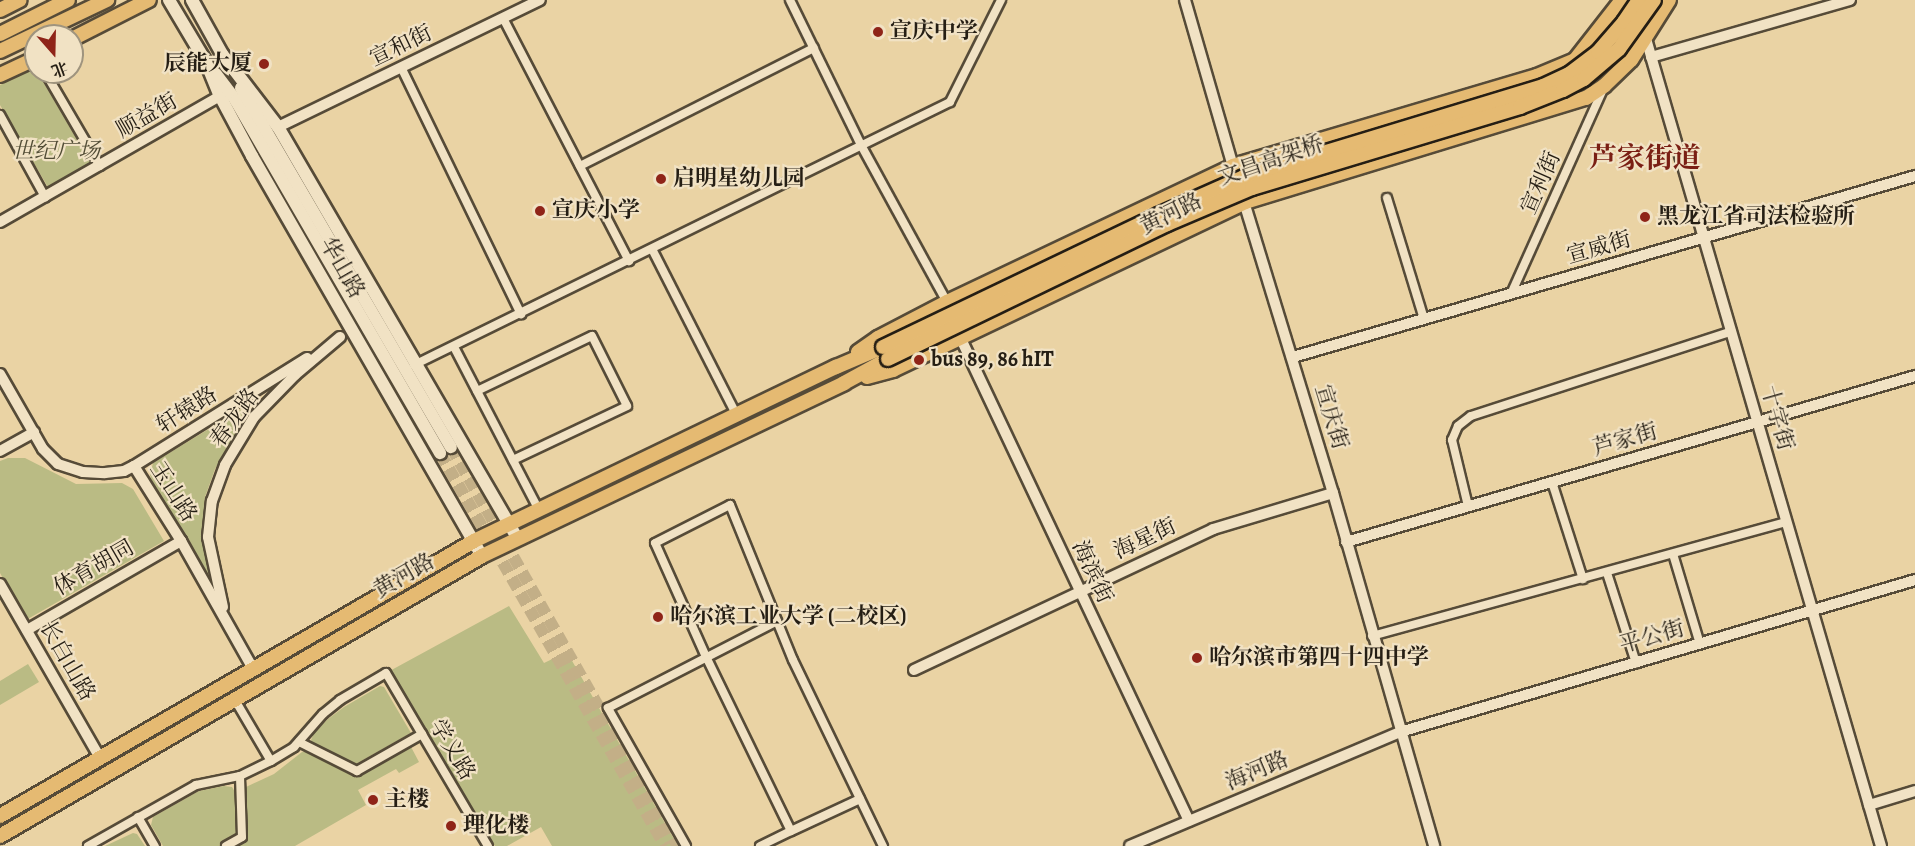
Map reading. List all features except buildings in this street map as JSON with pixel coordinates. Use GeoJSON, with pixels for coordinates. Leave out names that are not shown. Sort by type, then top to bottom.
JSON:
{"type":"FeatureCollection","features":[{"type":"Feature","properties":{"kind":"main road"},"geometry":{"type":"LineString","coordinates":[[0,10],[20,0]]}},
{"type":"Feature","properties":{"kind":"main road"},"geometry":{"type":"LineString","coordinates":[[0,34],[68,0]]}},
{"type":"Feature","properties":{"kind":"main road"},"geometry":{"type":"LineString","coordinates":[[56,24],[107,0]]}},
{"type":"Feature","properties":{"kind":"main road"},"geometry":{"type":"LineString","coordinates":[[84,33],[149,0]]}},
{"type":"Feature","properties":{"kind":"main road","name":"华山路"},"geometry":{"type":"LineString","coordinates":[[169,0],[206,62],[220,96],[482,556]]}},
{"type":"Feature","properties":{"kind":"main road","name":"华山路"},"geometry":{"type":"LineString","coordinates":[[192,0],[222,54],[278,127],[414,365],[517,538]]}},
{"type":"Feature","properties":{"kind":"main road","name":"黄河路"},"geometry":{"type":"LineString","coordinates":[[0,816],[474,541],[836,367],[878,338],[947,302],[1233,166],[1537,76],[1575,60],[1622,0]]}},
{"type":"Feature","properties":{"kind":"main road","name":"文昌高架桥"},"geometry":{"type":"LineString","coordinates":[[886,353],[1158,215],[1244,177],[1544,86],[1569,74],[1592,57],[1624,22],[1638,0]]}},
{"type":"Feature","properties":{"kind":"main road","name":"文昌高架桥"},"geometry":{"type":"LineString","coordinates":[[886,353],[1167,224],[1252,188],[1509,110],[1563,90],[1584,79],[1619,49],[1654,0]]}},
{"type":"Feature","properties":{"kind":"main road","name":"黄河路"},"geometry":{"type":"LineString","coordinates":[[844,383],[893,370],[1245,202],[1586,98],[1604,86],[1631,60],[1669,0]]}},
{"type":"Feature","properties":{"kind":"main road"},"geometry":{"type":"LineString","coordinates":[[0,51],[24,39]]}},
{"type":"Feature","properties":{"kind":"main road"},"geometry":{"type":"LineString","coordinates":[[206,62],[236,101],[446,450],[222,54]]}},
{"type":"Feature","properties":{"kind":"main road"},"geometry":{"type":"LineString","coordinates":[[0,75],[24,63]]}},
{"type":"Feature","properties":{"kind":"main road","name":"黄河路"},"geometry":{"type":"LineString","coordinates":[[836,367],[886,353]]}},
{"type":"Feature","properties":{"kind":"main road","name":"黄河路"},"geometry":{"type":"LineString","coordinates":[[0,836],[482,556],[844,383],[886,353]]}},
{"type":"Feature","properties":{"kind":"street","name":"宣和街"},"geometry":{"type":"LineString","coordinates":[[278,127],[540,0]]}},
{"type":"Feature","properties":{"kind":"street"},"geometry":{"type":"LineString","coordinates":[[790,0],[861,145],[947,302]]}},
{"type":"Feature","properties":{"kind":"street"},"geometry":{"type":"LineString","coordinates":[[414,365],[950,102],[1000,0]]}},
{"type":"Feature","properties":{"kind":"street","name":"宣庆街"},"geometry":{"type":"LineString","coordinates":[[1185,0],[1233,166],[1293,357],[1434,846]]}},
{"type":"Feature","properties":{"kind":"street","name":"十字街"},"geometry":{"type":"LineString","coordinates":[[1638,0],[1651,57],[1881,846]]}},
{"type":"Feature","properties":{"kind":"street"},"geometry":{"type":"LineString","coordinates":[[1651,57],[1850,0]]}},
{"type":"Feature","properties":{"kind":"street"},"geometry":{"type":"LineString","coordinates":[[503,18],[629,261]]}},
{"type":"Feature","properties":{"kind":"street"},"geometry":{"type":"LineString","coordinates":[[580,166],[814,48]]}},
{"type":"Feature","properties":{"kind":"street"},"geometry":{"type":"LineString","coordinates":[[401,67],[521,314]]}},
{"type":"Feature","properties":{"kind":"street"},"geometry":{"type":"LineString","coordinates":[[52,84],[100,166]]}},
{"type":"Feature","properties":{"kind":"street","name":"宣利街"},"geometry":{"type":"LineString","coordinates":[[1511,294],[1604,86]]}},
{"type":"Feature","properties":{"kind":"street","name":"顺益街"},"geometry":{"type":"LineString","coordinates":[[0,222],[220,96]]}},
{"type":"Feature","properties":{"kind":"street"},"geometry":{"type":"LineString","coordinates":[[0,115],[45,197]]}},
{"type":"Feature","properties":{"kind":"street","name":"宣威街"},"geometry":{"type":"LineString","coordinates":[[1293,357],[1915,176]]}},
{"type":"Feature","properties":{"kind":"street"},"geometry":{"type":"LineString","coordinates":[[1387,198],[1424,319]]}},
{"type":"Feature","properties":{"kind":"street"},"geometry":{"type":"LineString","coordinates":[[652,249],[736,414]]}},
{"type":"Feature","properties":{"kind":"street","name":"轩辕路"},"geometry":{"type":"LineString","coordinates":[[134,466],[353,330]]}},
{"type":"Feature","properties":{"kind":"street"},"geometry":{"type":"LineString","coordinates":[[1468,506],[1452,440],[1458,426],[1471,416],[1732,331]]}},
{"type":"Feature","properties":{"kind":"street"},"geometry":{"type":"LineString","coordinates":[[477,391],[592,336],[627,406],[513,460]]}},
{"type":"Feature","properties":{"kind":"street","name":"春龙路"},"geometry":{"type":"LineString","coordinates":[[225,619],[208,537],[216,485],[238,438],[254,417],[295,375],[340,337]]}},
{"type":"Feature","properties":{"kind":"street","name":"海滨街"},"geometry":{"type":"LineString","coordinates":[[961,339],[1189,821]]}},
{"type":"Feature","properties":{"kind":"street"},"geometry":{"type":"LineString","coordinates":[[454,347],[539,510]]}},
{"type":"Feature","properties":{"kind":"street","name":"玉山路"},"geometry":{"type":"LineString","coordinates":[[0,374],[47,454],[66,468],[105,473],[124,471],[134,466],[181,541],[253,669]]}},
{"type":"Feature","properties":{"kind":"street","name":"芦家街"},"geometry":{"type":"LineString","coordinates":[[1346,542],[1915,376]]}},
{"type":"Feature","properties":{"kind":"street"},"geometry":{"type":"LineString","coordinates":[[0,451],[34,432]]}},
{"type":"Feature","properties":{"kind":"street"},"geometry":{"type":"LineString","coordinates":[[1552,482],[1583,579]]}},
{"type":"Feature","properties":{"kind":"street","name":"海星街"},"geometry":{"type":"LineString","coordinates":[[914,670],[1213,529],[1333,493]]}},
{"type":"Feature","properties":{"kind":"street"},"geometry":{"type":"LineString","coordinates":[[791,831],[707,659],[655,543],[730,505],[777,621],[883,846]]}},
{"type":"Feature","properties":{"kind":"street"},"geometry":{"type":"LineString","coordinates":[[1372,636],[1786,522]]}},
{"type":"Feature","properties":{"kind":"street","name":"体育胡同"},"geometry":{"type":"LineString","coordinates":[[27,630],[181,541]]}},
{"type":"Feature","properties":{"kind":"street"},"geometry":{"type":"LineString","coordinates":[[1673,554],[1700,644]]}},
{"type":"Feature","properties":{"kind":"street"},"geometry":{"type":"LineString","coordinates":[[1607,573],[1635,663]]}},
{"type":"Feature","properties":{"kind":"street","name":"平公街"},"geometry":{"type":"LineString","coordinates":[[1400,732],[1915,580]]}},
{"type":"Feature","properties":{"kind":"street","name":"长白山路"},"geometry":{"type":"LineString","coordinates":[[0,584],[100,758]]}},
{"type":"Feature","properties":{"kind":"street"},"geometry":{"type":"LineString","coordinates":[[686,846],[608,708],[777,621]]}},
{"type":"Feature","properties":{"kind":"street","name":"学义路"},"geometry":{"type":"LineString","coordinates":[[299,742],[323,714],[340,700],[386,673],[488,846]]}},
{"type":"Feature","properties":{"kind":"street"},"geometry":{"type":"LineString","coordinates":[[235,700],[272,760]]}},
{"type":"Feature","properties":{"kind":"street","name":"海河路"},"geometry":{"type":"LineString","coordinates":[[1130,846],[1400,732]]}},
{"type":"Feature","properties":{"kind":"street"},"geometry":{"type":"LineString","coordinates":[[88,846],[196,785],[240,776],[272,760],[299,742],[357,771],[422,734]]}},
{"type":"Feature","properties":{"kind":"street"},"geometry":{"type":"LineString","coordinates":[[226,846],[242,837],[240,776]]}},
{"type":"Feature","properties":{"kind":"street"},"geometry":{"type":"LineString","coordinates":[[1869,805],[1915,791]]}},
{"type":"Feature","properties":{"kind":"street"},"geometry":{"type":"LineString","coordinates":[[760,846],[860,799]]}},
{"type":"Feature","properties":{"kind":"street"},"geometry":{"type":"LineString","coordinates":[[138,818],[155,846]]}},
{"type":"Feature","properties":{"kind":"green space","name":"世纪广场"},"geometry":{"type":"Polygon","coordinates":[[[24,73],[24,84],[44,84],[91,164],[49,189],[0,105],[0,85],[24,73]]]}},
{"type":"Feature","properties":{"kind":"green space"},"geometry":{"type":"Polygon","coordinates":[[[248,405],[250,408],[215,469],[205,497],[203,528],[209,571],[206,575],[155,491],[150,475],[153,463],[248,405]]]}},
{"type":"Feature","properties":{"kind":"green space"},"geometry":{"type":"Polygon","coordinates":[[[8,458],[25,458],[76,484],[122,483],[133,489],[164,541],[26,620],[0,573],[0,461],[8,458]]]}},
{"type":"Feature","properties":{"kind":"green space"},"geometry":{"type":"Polygon","coordinates":[[[509,606],[544,663],[567,652],[678,846],[552,846],[541,827],[507,846],[495,846],[391,672],[386,673],[509,606]]]}},
{"type":"Feature","properties":{"kind":"green space"},"geometry":{"type":"Polygon","coordinates":[[[28,664],[39,682],[0,705],[0,681],[28,664]]]}},
{"type":"Feature","properties":{"kind":"green space"},"geometry":{"type":"Polygon","coordinates":[[[380,686],[384,687],[411,733],[354,765],[314,746],[311,740],[314,733],[328,719],[380,686]]]}},
{"type":"Feature","properties":{"kind":"green space"},"geometry":{"type":"Polygon","coordinates":[[[410,745],[419,762],[399,773],[396,769],[358,790],[366,805],[295,846],[236,846],[248,839],[246,787],[274,774],[302,752],[309,752],[356,776],[410,745]]]}},
{"type":"Feature","properties":{"kind":"green space"},"geometry":{"type":"Polygon","coordinates":[[[224,786],[232,787],[235,792],[236,833],[230,840],[219,846],[163,846],[151,825],[153,817],[199,791],[224,786]]]}},
{"type":"Feature","properties":{"kind":"green space"},"geometry":{"type":"Polygon","coordinates":[[[133,833],[137,834],[145,846],[105,846],[133,833]]]}},
{"type":"Feature","properties":{"kind":"tunnel"},"geometry":{"type":"LineString","coordinates":[[451,447],[678,846]]}},
{"type":"Feature","properties":{"kind":"tunnel"},"geometry":{"type":"LineString","coordinates":[[440,453],[665,846]]}},
{"type":"Feature","properties":{"kind":"place","name":"宣庆中学"},"geometry":{"type":"Point","coordinates":[878,32]}},
{"type":"Feature","properties":{"kind":"place","name":"辰能大厦"},"geometry":{"type":"Point","coordinates":[264,64]}},
{"type":"Feature","properties":{"kind":"place","name":"启明星幼儿园"},"geometry":{"type":"Point","coordinates":[661,179]}},
{"type":"Feature","properties":{"kind":"place","name":"宣庆小学"},"geometry":{"type":"Point","coordinates":[540,211]}},
{"type":"Feature","properties":{"kind":"place","name":"黑龙江省司法检验所"},"geometry":{"type":"Point","coordinates":[1645,217]}},
{"type":"Feature","properties":{"kind":"place","name":"bus 89, 86 hIT"},"geometry":{"type":"Point","coordinates":[919,360]}},
{"type":"Feature","properties":{"kind":"place","name":"哈尔滨工业大学 (二校区)"},"geometry":{"type":"Point","coordinates":[658,617]}},
{"type":"Feature","properties":{"kind":"place","name":"哈尔滨市第四十四中学"},"geometry":{"type":"Point","coordinates":[1197,658]}},
{"type":"Feature","properties":{"kind":"place","name":"主楼"},"geometry":{"type":"Point","coordinates":[373,800]}},
{"type":"Feature","properties":{"kind":"place","name":"理化楼"},"geometry":{"type":"Point","coordinates":[451,826]}},
{"type":"Feature","properties":{"kind":"district","name":"芦家街道"},"geometry":{"type":"Point","coordinates":[1645,158]}}]}
